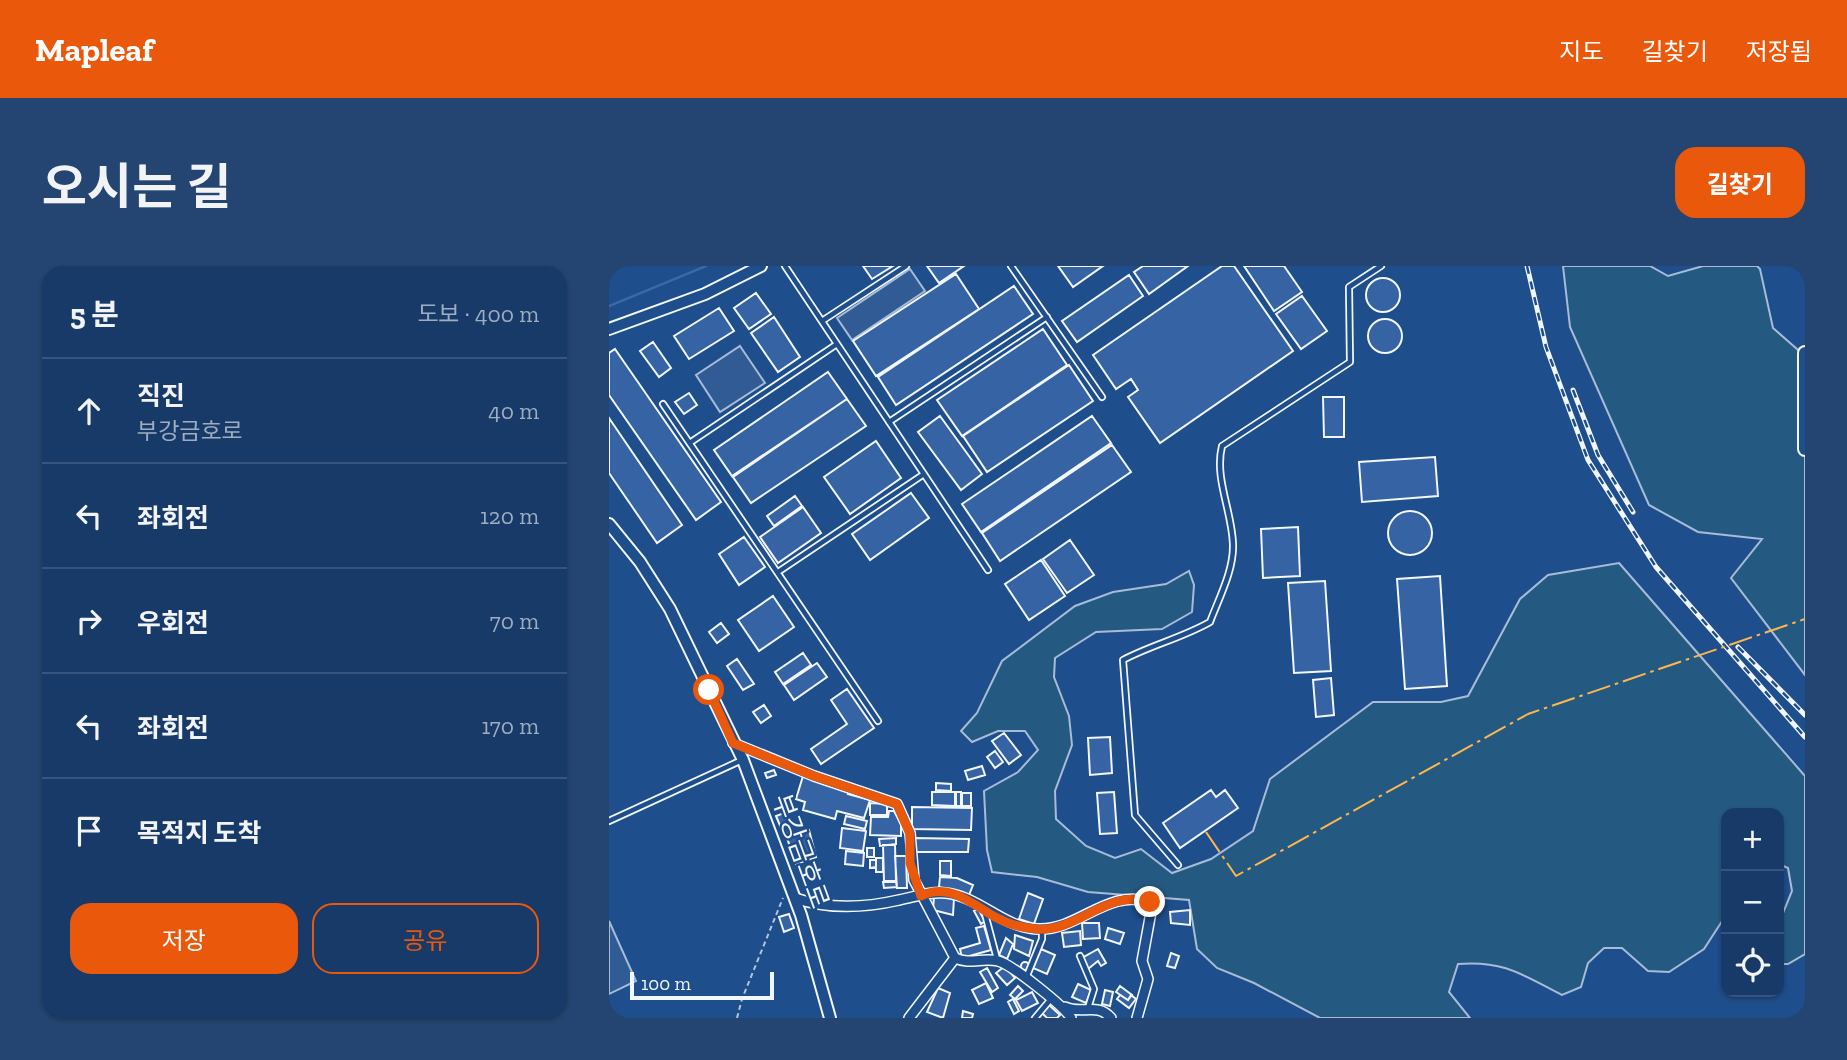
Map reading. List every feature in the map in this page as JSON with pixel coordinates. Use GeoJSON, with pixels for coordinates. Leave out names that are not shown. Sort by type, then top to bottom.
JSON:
{"type":"FeatureCollection","features":[{"type":"Feature","properties":{"kind":"main road"},"geometry":{"type":"LineString","coordinates":[[1805,353],[1805,449]]}},
{"type":"Feature","properties":{"kind":"street"},"geometry":{"type":"LineString","coordinates":[[609,329],[705,294],[761,266]]}},
{"type":"Feature","properties":{"kind":"street","name":"부강금호로"},"geometry":{"type":"LineString","coordinates":[[609,524],[641,562],[670,610],[743,760],[795,898],[830,1018]]}},
{"type":"Feature","properties":{"kind":"street"},"geometry":{"type":"LineString","coordinates":[[733,743],[814,776],[897,804],[910,834],[910,863],[921,896],[955,958],[964,962],[997,961],[1007,964],[1024,980],[1064,1007],[1073,1011],[1088,1008],[1105,1011],[1111,1018]]}},
{"type":"Feature","properties":{"kind":"street"},"geometry":{"type":"LineString","coordinates":[[795,898],[816,905],[865,906],[921,896],[928,892],[955,894],[1020,927],[1042,929],[1070,922],[1119,900],[1150,902],[1151,912],[1142,961],[1147,979],[1137,1018]]}},
{"type":"Feature","properties":{"kind":"street"},"geometry":{"type":"LineString","coordinates":[[909,1018],[955,958]]}},
{"type":"Feature","properties":{"kind":"street"},"geometry":{"type":"LineString","coordinates":[[1064,1007],[1071,1018]]}},
{"type":"Feature","properties":{"kind":"lane"},"geometry":{"type":"LineString","coordinates":[[785,266],[988,569]]}},
{"type":"Feature","properties":{"kind":"lane"},"geometry":{"type":"LineString","coordinates":[[822,321],[906,266]]}},
{"type":"Feature","properties":{"kind":"lane"},"geometry":{"type":"LineString","coordinates":[[1011,266],[1102,397]]}},
{"type":"Feature","properties":{"kind":"lane"},"geometry":{"type":"LineString","coordinates":[[1178,865],[1135,815],[1123,660],[1145,649],[1182,638],[1210,622],[1230,568],[1233,544],[1218,461],[1221,446],[1350,362],[1349,288],[1381,266]]}},
{"type":"Feature","properties":{"kind":"lane"},"geometry":{"type":"LineString","coordinates":[[889,422],[1047,317]]}},
{"type":"Feature","properties":{"kind":"lane"},"geometry":{"type":"LineString","coordinates":[[691,442],[837,344]]}},
{"type":"Feature","properties":{"kind":"lane"},"geometry":{"type":"LineString","coordinates":[[663,404],[879,721]]}},
{"type":"Feature","properties":{"kind":"lane"},"geometry":{"type":"LineString","coordinates":[[778,572],[924,474]]}},
{"type":"Feature","properties":{"kind":"lane"},"geometry":{"type":"LineString","coordinates":[[609,821],[743,760]]}},
{"type":"Feature","properties":{"kind":"lane"},"geometry":{"type":"LineString","coordinates":[[984,909],[997,961]]}},
{"type":"Feature","properties":{"kind":"lane"},"geometry":{"type":"LineString","coordinates":[[1024,980],[1042,939],[1042,929]]}},
{"type":"Feature","properties":{"kind":"lane"},"geometry":{"type":"LineString","coordinates":[[1080,956],[1094,989],[1088,1008]]}},
{"type":"Feature","properties":{"kind":"lane"},"geometry":{"type":"LineString","coordinates":[[1035,1018],[1052,999]]}},
{"type":"Feature","properties":{"kind":"path"},"geometry":{"type":"LineString","coordinates":[[737,1018],[742,999],[789,882]]}},
{"type":"Feature","properties":{"kind":"shaded area"},"geometry":{"type":"Polygon","coordinates":[[[1563,266],[1650,266],[1668,276],[1703,266],[1757,266],[1760,269],[1773,328],[1805,356],[1805,675],[1731,578],[1762,539],[1698,532],[1649,505],[1570,327],[1563,266]]]}},
{"type":"Feature","properties":{"kind":"shaded area"},"geometry":{"type":"Polygon","coordinates":[[[910,269],[925,291],[852,340],[837,318],[910,269]]]}},
{"type":"Feature","properties":{"kind":"shaded area"},"geometry":{"type":"Polygon","coordinates":[[[740,346],[765,383],[720,412],[696,375],[740,346]]]}},
{"type":"Feature","properties":{"kind":"shaded area"},"geometry":{"type":"Polygon","coordinates":[[[1619,563],[1805,776],[1805,954],[1784,964],[1784,911],[1792,891],[1788,868],[1784,866],[1784,808],[1721,808],[1721,923],[1704,949],[1669,972],[1648,971],[1622,948],[1604,948],[1588,963],[1581,987],[1562,995],[1512,970],[1488,964],[1458,964],[1449,992],[1470,1018],[1320,1018],[1254,983],[1217,968],[1197,949],[1189,900],[1088,892],[1037,877],[992,872],[987,850],[984,791],[1018,772],[1038,750],[1025,731],[998,731],[972,742],[961,731],[977,713],[1002,661],[1075,606],[1113,592],[1166,584],[1189,571],[1194,585],[1192,612],[1162,629],[1096,632],[1055,658],[1054,677],[1069,716],[1072,745],[1055,791],[1056,819],[1086,846],[1115,858],[1141,849],[1172,873],[1211,859],[1253,831],[1270,779],[1373,702],[1441,702],[1468,696],[1520,599],[1548,575],[1619,563]]]}},
{"type":"Feature","properties":{"kind":"shaded area"},"geometry":{"type":"Polygon","coordinates":[[[609,921],[636,981],[609,994],[609,921]]]}},
{"type":"Feature","properties":{"kind":"building"},"geometry":{"type":"Polygon","coordinates":[[[863,266],[893,266],[872,279],[863,266]]]}},
{"type":"Feature","properties":{"kind":"building"},"geometry":{"type":"Polygon","coordinates":[[[927,266],[964,266],[939,283],[927,266]]]}},
{"type":"Feature","properties":{"kind":"building"},"geometry":{"type":"Polygon","coordinates":[[[1058,266],[1103,266],[1073,287],[1058,266]]]}},
{"type":"Feature","properties":{"kind":"building"},"geometry":{"type":"Polygon","coordinates":[[[1143,266],[1188,266],[1149,294],[1134,272],[1143,266]]]}},
{"type":"Feature","properties":{"kind":"building"},"geometry":{"type":"Polygon","coordinates":[[[1222,266],[1234,266],[1293,351],[1160,443],[1128,397],[1138,390],[1131,379],[1116,389],[1093,355],[1222,266]]]}},
{"type":"Feature","properties":{"kind":"building"},"geometry":{"type":"Polygon","coordinates":[[[1244,266],[1284,266],[1302,292],[1274,311],[1244,266]]]}},
{"type":"Feature","properties":{"kind":"building"},"geometry":{"type":"Polygon","coordinates":[[[956,274],[979,309],[876,376],[853,341],[956,274]]]}},
{"type":"Feature","properties":{"kind":"building"},"geometry":{"type":"Polygon","coordinates":[[[1129,275],[1143,296],[1077,342],[1062,321],[1129,275]]]}},
{"type":"Feature","properties":{"kind":"building"},"geometry":{"type":"Polygon","coordinates":[[[1383,278],[1395,283],[1400,295],[1395,307],[1383,312],[1371,307],[1366,295],[1371,283],[1383,278]]]}},
{"type":"Feature","properties":{"kind":"building"},"geometry":{"type":"Polygon","coordinates":[[[1014,286],[1033,314],[896,405],[878,377],[1014,286]]]}},
{"type":"Feature","properties":{"kind":"building"},"geometry":{"type":"Polygon","coordinates":[[[756,293],[771,314],[749,329],[734,308],[756,293]]]}},
{"type":"Feature","properties":{"kind":"building"},"geometry":{"type":"Polygon","coordinates":[[[1302,296],[1327,331],[1301,349],[1276,314],[1302,296]]]}},
{"type":"Feature","properties":{"kind":"building"},"geometry":{"type":"Polygon","coordinates":[[[719,308],[734,331],[689,359],[674,336],[719,308]]]}},
{"type":"Feature","properties":{"kind":"building"},"geometry":{"type":"Polygon","coordinates":[[[774,317],[800,357],[778,372],[751,333],[774,317]]]}},
{"type":"Feature","properties":{"kind":"building"},"geometry":{"type":"Polygon","coordinates":[[[1385,319],[1397,324],[1402,336],[1397,348],[1385,353],[1373,348],[1368,336],[1373,324],[1385,319]]]}},
{"type":"Feature","properties":{"kind":"building"},"geometry":{"type":"Polygon","coordinates":[[[1043,329],[1067,365],[962,436],[937,400],[1043,329]]]}},
{"type":"Feature","properties":{"kind":"building"},"geometry":{"type":"Polygon","coordinates":[[[653,342],[671,368],[659,377],[640,351],[653,342]]]}},
{"type":"Feature","properties":{"kind":"building"},"geometry":{"type":"Polygon","coordinates":[[[615,349],[721,502],[696,520],[609,395],[609,353],[615,349]]]}},
{"type":"Feature","properties":{"kind":"building"},"geometry":{"type":"Polygon","coordinates":[[[1069,365],[1093,401],[987,472],[963,436],[1069,365]]]}},
{"type":"Feature","properties":{"kind":"building"},"geometry":{"type":"Polygon","coordinates":[[[828,372],[847,399],[732,476],[714,450],[828,372]]]}},
{"type":"Feature","properties":{"kind":"building"},"geometry":{"type":"Polygon","coordinates":[[[689,393],[697,405],[684,414],[675,402],[689,393]]]}},
{"type":"Feature","properties":{"kind":"building"},"geometry":{"type":"Polygon","coordinates":[[[1323,397],[1344,397],[1344,437],[1324,437],[1323,397]]]}},
{"type":"Feature","properties":{"kind":"building"},"geometry":{"type":"Polygon","coordinates":[[[847,399],[866,426],[751,503],[733,477],[847,399]]]}},
{"type":"Feature","properties":{"kind":"building"},"geometry":{"type":"Polygon","coordinates":[[[940,416],[982,474],[961,490],[918,432],[940,416]]]}},
{"type":"Feature","properties":{"kind":"building"},"geometry":{"type":"Polygon","coordinates":[[[1092,416],[1111,443],[981,532],[962,504],[1092,416]]]}},
{"type":"Feature","properties":{"kind":"building"},"geometry":{"type":"Polygon","coordinates":[[[609,418],[682,525],[657,543],[609,473],[609,418]]]}},
{"type":"Feature","properties":{"kind":"building"},"geometry":{"type":"Polygon","coordinates":[[[876,441],[901,478],[850,514],[824,477],[876,441]]]}},
{"type":"Feature","properties":{"kind":"building"},"geometry":{"type":"Polygon","coordinates":[[[1112,445],[1131,472],[1000,561],[982,533],[1112,445]]]}},
{"type":"Feature","properties":{"kind":"building"},"geometry":{"type":"Polygon","coordinates":[[[1435,457],[1438,496],[1362,502],[1359,462],[1435,457]]]}},
{"type":"Feature","properties":{"kind":"building"},"geometry":{"type":"Polygon","coordinates":[[[911,493],[929,518],[870,560],[852,534],[911,493]]]}},
{"type":"Feature","properties":{"kind":"building"},"geometry":{"type":"Polygon","coordinates":[[[795,496],[802,506],[774,526],[767,516],[795,496]]]}},
{"type":"Feature","properties":{"kind":"building"},"geometry":{"type":"Polygon","coordinates":[[[803,507],[821,533],[778,563],[760,537],[803,507]]]}},
{"type":"Feature","properties":{"kind":"building"},"geometry":{"type":"Polygon","coordinates":[[[1410,511],[1425,518],[1432,533],[1425,548],[1410,555],[1395,548],[1388,533],[1395,518],[1410,511]]]}},
{"type":"Feature","properties":{"kind":"building"},"geometry":{"type":"Polygon","coordinates":[[[1298,527],[1300,576],[1263,578],[1261,529],[1298,527]]]}},
{"type":"Feature","properties":{"kind":"building"},"geometry":{"type":"Polygon","coordinates":[[[744,537],[765,567],[739,585],[719,554],[744,537]]]}},
{"type":"Feature","properties":{"kind":"building"},"geometry":{"type":"Polygon","coordinates":[[[1070,540],[1094,575],[1067,593],[1043,559],[1070,540]]]}},
{"type":"Feature","properties":{"kind":"building"},"geometry":{"type":"Polygon","coordinates":[[[1041,560],[1065,596],[1029,620],[1005,584],[1041,560]]]}},
{"type":"Feature","properties":{"kind":"building"},"geometry":{"type":"Polygon","coordinates":[[[1440,576],[1447,686],[1405,689],[1397,579],[1440,576]]]}},
{"type":"Feature","properties":{"kind":"building"},"geometry":{"type":"Polygon","coordinates":[[[1325,581],[1331,671],[1294,673],[1288,583],[1325,581]]]}},
{"type":"Feature","properties":{"kind":"building"},"geometry":{"type":"Polygon","coordinates":[[[773,596],[794,627],[759,651],[738,620],[773,596]]]}},
{"type":"Feature","properties":{"kind":"building"},"geometry":{"type":"Polygon","coordinates":[[[721,623],[729,634],[717,643],[709,632],[721,623]]]}},
{"type":"Feature","properties":{"kind":"building"},"geometry":{"type":"Polygon","coordinates":[[[803,653],[811,665],[783,684],[775,672],[803,653]]]}},
{"type":"Feature","properties":{"kind":"building"},"geometry":{"type":"Polygon","coordinates":[[[737,659],[754,684],[743,690],[727,666],[737,659]]]}},
{"type":"Feature","properties":{"kind":"building"},"geometry":{"type":"Polygon","coordinates":[[[817,663],[827,677],[794,700],[784,685],[817,663]]]}},
{"type":"Feature","properties":{"kind":"building"},"geometry":{"type":"Polygon","coordinates":[[[1331,678],[1334,715],[1316,717],[1313,680],[1331,678]]]}},
{"type":"Feature","properties":{"kind":"building"},"geometry":{"type":"Polygon","coordinates":[[[847,689],[874,728],[821,764],[811,749],[847,724],[831,700],[847,689]]]}},
{"type":"Feature","properties":{"kind":"building"},"geometry":{"type":"Polygon","coordinates":[[[764,705],[771,716],[761,723],[753,712],[764,705]]]}},
{"type":"Feature","properties":{"kind":"building"},"geometry":{"type":"Polygon","coordinates":[[[1004,733],[1021,755],[1009,764],[992,741],[1004,733]]]}},
{"type":"Feature","properties":{"kind":"building"},"geometry":{"type":"Polygon","coordinates":[[[1110,737],[1112,773],[1090,775],[1088,738],[1110,737]]]}},
{"type":"Feature","properties":{"kind":"building"},"geometry":{"type":"Polygon","coordinates":[[[995,751],[1003,762],[995,768],[987,757],[995,751]]]}},
{"type":"Feature","properties":{"kind":"building"},"geometry":{"type":"Polygon","coordinates":[[[982,766],[985,775],[968,780],[965,771],[982,766]]]}},
{"type":"Feature","properties":{"kind":"building"},"geometry":{"type":"Polygon","coordinates":[[[774,770],[776,775],[767,778],[765,773],[774,770]]]}},
{"type":"Feature","properties":{"kind":"building"},"geometry":{"type":"Polygon","coordinates":[[[803,776],[849,789],[848,794],[870,800],[864,818],[837,811],[835,819],[803,810],[805,802],[796,799],[803,776]]]}},
{"type":"Feature","properties":{"kind":"building"},"geometry":{"type":"Polygon","coordinates":[[[936,783],[951,784],[951,791],[936,790],[936,783]]]}},
{"type":"Feature","properties":{"kind":"building"},"geometry":{"type":"Polygon","coordinates":[[[1211,790],[1216,797],[1225,790],[1238,808],[1180,848],[1163,823],[1211,790]]]}},
{"type":"Feature","properties":{"kind":"building"},"geometry":{"type":"Polygon","coordinates":[[[932,792],[955,792],[955,806],[932,805],[932,792]]]}},
{"type":"Feature","properties":{"kind":"building"},"geometry":{"type":"Polygon","coordinates":[[[956,792],[961,792],[961,806],[956,806],[956,792]]]}},
{"type":"Feature","properties":{"kind":"building"},"geometry":{"type":"Polygon","coordinates":[[[1114,792],[1117,833],[1100,834],[1097,793],[1114,792]]]}},
{"type":"Feature","properties":{"kind":"building"},"geometry":{"type":"Polygon","coordinates":[[[962,793],[971,793],[971,806],[962,806],[962,793]]]}},
{"type":"Feature","properties":{"kind":"building"},"geometry":{"type":"Polygon","coordinates":[[[870,803],[887,804],[887,815],[870,815],[870,803]]]}},
{"type":"Feature","properties":{"kind":"building"},"geometry":{"type":"Polygon","coordinates":[[[912,807],[972,808],[971,830],[912,829],[912,807]]]}},
{"type":"Feature","properties":{"kind":"building"},"geometry":{"type":"Polygon","coordinates":[[[889,811],[894,811],[901,824],[901,836],[870,835],[871,817],[888,817],[889,811]]]}},
{"type":"Feature","properties":{"kind":"building"},"geometry":{"type":"Polygon","coordinates":[[[784,813],[792,832],[784,835],[776,816],[784,813]]]}},
{"type":"Feature","properties":{"kind":"building"},"geometry":{"type":"Polygon","coordinates":[[[846,816],[867,821],[865,829],[844,824],[846,816]]]}},
{"type":"Feature","properties":{"kind":"building"},"geometry":{"type":"Polygon","coordinates":[[[842,828],[866,831],[863,851],[840,848],[842,828]]]}},
{"type":"Feature","properties":{"kind":"building"},"geometry":{"type":"Polygon","coordinates":[[[809,830],[816,857],[796,864],[787,838],[809,830]]]}},
{"type":"Feature","properties":{"kind":"building"},"geometry":{"type":"Polygon","coordinates":[[[896,838],[896,844],[880,846],[879,839],[896,838]]]}},
{"type":"Feature","properties":{"kind":"building"},"geometry":{"type":"Polygon","coordinates":[[[915,838],[969,839],[968,852],[915,852],[915,838]]]}},
{"type":"Feature","properties":{"kind":"building"},"geometry":{"type":"Polygon","coordinates":[[[883,845],[895,845],[896,881],[884,881],[883,845]]]}},
{"type":"Feature","properties":{"kind":"building"},"geometry":{"type":"Polygon","coordinates":[[[867,848],[874,848],[874,857],[867,857],[867,848]]]}},
{"type":"Feature","properties":{"kind":"building"},"geometry":{"type":"Polygon","coordinates":[[[846,851],[864,853],[863,866],[845,864],[846,851]]]}},
{"type":"Feature","properties":{"kind":"building"},"geometry":{"type":"Polygon","coordinates":[[[895,856],[906,856],[907,888],[897,888],[895,856]]]}},
{"type":"Feature","properties":{"kind":"building"},"geometry":{"type":"Polygon","coordinates":[[[876,858],[883,858],[883,872],[876,872],[876,858]]]}},
{"type":"Feature","properties":{"kind":"building"},"geometry":{"type":"Polygon","coordinates":[[[870,860],[876,860],[876,867],[870,868],[870,860]]]}},
{"type":"Feature","properties":{"kind":"building"},"geometry":{"type":"Polygon","coordinates":[[[940,861],[951,861],[951,876],[940,875],[940,861]]]}},
{"type":"Feature","properties":{"kind":"building"},"geometry":{"type":"Polygon","coordinates":[[[940,877],[957,878],[973,885],[969,895],[939,887],[940,877]]]}},
{"type":"Feature","properties":{"kind":"building"},"geometry":{"type":"Polygon","coordinates":[[[883,882],[896,882],[897,887],[884,888],[883,882]]]}},
{"type":"Feature","properties":{"kind":"building"},"geometry":{"type":"Polygon","coordinates":[[[1028,893],[1043,899],[1034,924],[1019,919],[1028,893]]]}},
{"type":"Feature","properties":{"kind":"building"},"geometry":{"type":"Polygon","coordinates":[[[934,896],[954,898],[953,915],[933,910],[934,896]]]}},
{"type":"Feature","properties":{"kind":"building"},"geometry":{"type":"Polygon","coordinates":[[[978,909],[985,921],[981,924],[974,911],[978,909]]]}},
{"type":"Feature","properties":{"kind":"building"},"geometry":{"type":"Polygon","coordinates":[[[1190,910],[1190,925],[1171,923],[1170,912],[1190,910]]]}},
{"type":"Feature","properties":{"kind":"building"},"geometry":{"type":"Polygon","coordinates":[[[789,914],[794,928],[784,932],[779,917],[789,914]]]}},
{"type":"Feature","properties":{"kind":"building"},"geometry":{"type":"Polygon","coordinates":[[[1082,923],[1099,923],[1100,938],[1083,939],[1082,923]]]}},
{"type":"Feature","properties":{"kind":"building"},"geometry":{"type":"Polygon","coordinates":[[[984,926],[991,950],[962,958],[960,949],[980,943],[976,928],[984,926]]]}},
{"type":"Feature","properties":{"kind":"building"},"geometry":{"type":"Polygon","coordinates":[[[1108,928],[1124,933],[1120,944],[1105,939],[1108,928]]]}},
{"type":"Feature","properties":{"kind":"building"},"geometry":{"type":"Polygon","coordinates":[[[1080,931],[1081,945],[1064,947],[1062,933],[1080,931]]]}},
{"type":"Feature","properties":{"kind":"building"},"geometry":{"type":"Polygon","coordinates":[[[1015,935],[1033,941],[1029,956],[1014,949],[1015,935]]]}},
{"type":"Feature","properties":{"kind":"building"},"geometry":{"type":"Polygon","coordinates":[[[1006,938],[1013,944],[1007,959],[999,955],[1006,938]]]}},
{"type":"Feature","properties":{"kind":"building"},"geometry":{"type":"Polygon","coordinates":[[[1041,949],[1055,955],[1047,974],[1033,968],[1041,949]]]}},
{"type":"Feature","properties":{"kind":"building"},"geometry":{"type":"Polygon","coordinates":[[[1098,949],[1106,963],[1101,966],[1098,961],[1088,969],[1082,958],[1098,949]]]}},
{"type":"Feature","properties":{"kind":"building"},"geometry":{"type":"Polygon","coordinates":[[[1171,953],[1179,956],[1175,968],[1167,966],[1171,953]]]}},
{"type":"Feature","properties":{"kind":"building"},"geometry":{"type":"Polygon","coordinates":[[[1025,962],[1029,966],[1025,970],[1021,966],[1025,962]]]}},
{"type":"Feature","properties":{"kind":"building"},"geometry":{"type":"Polygon","coordinates":[[[1005,966],[1015,978],[1007,985],[996,973],[1005,966]]]}},
{"type":"Feature","properties":{"kind":"building"},"geometry":{"type":"Polygon","coordinates":[[[987,968],[998,988],[992,992],[980,972],[987,968]]]}},
{"type":"Feature","properties":{"kind":"building"},"geometry":{"type":"Polygon","coordinates":[[[986,983],[993,998],[979,1004],[972,990],[986,983]]]}},
{"type":"Feature","properties":{"kind":"building"},"geometry":{"type":"Polygon","coordinates":[[[1078,984],[1091,990],[1086,1003],[1072,997],[1078,984]]]}},
{"type":"Feature","properties":{"kind":"building"},"geometry":{"type":"Polygon","coordinates":[[[1018,986],[1023,991],[1015,999],[1010,995],[1018,986]]]}},
{"type":"Feature","properties":{"kind":"building"},"geometry":{"type":"Polygon","coordinates":[[[1120,986],[1132,995],[1128,1000],[1116,992],[1120,986]]]}},
{"type":"Feature","properties":{"kind":"building"},"geometry":{"type":"Polygon","coordinates":[[[938,988],[950,993],[943,1018],[927,1012],[938,988]]]}},
{"type":"Feature","properties":{"kind":"building"},"geometry":{"type":"Polygon","coordinates":[[[1105,990],[1113,992],[1110,1006],[1102,1004],[1105,990]]]}},
{"type":"Feature","properties":{"kind":"building"},"geometry":{"type":"Polygon","coordinates":[[[1032,992],[1038,1003],[1022,1011],[1016,1000],[1032,992]]]}},
{"type":"Feature","properties":{"kind":"building"},"geometry":{"type":"Polygon","coordinates":[[[1120,995],[1128,1000],[1131,995],[1136,999],[1129,1008],[1117,999],[1120,995]]]}},
{"type":"Feature","properties":{"kind":"building"},"geometry":{"type":"Polygon","coordinates":[[[1013,999],[1019,1011],[1014,1014],[1008,1002],[1013,999]]]}},
{"type":"Feature","properties":{"kind":"building"},"geometry":{"type":"Polygon","coordinates":[[[1048,1004],[1060,1015],[1057,1018],[1047,1018],[1041,1012],[1048,1004]]]}},
{"type":"Feature","properties":{"kind":"building"},"geometry":{"type":"Polygon","coordinates":[[[963,1011],[973,1014],[972,1018],[962,1018],[963,1011]]]}},
{"type":"Feature","properties":{"kind":"waterway"},"geometry":{"type":"LineString","coordinates":[[609,306],[706,266]]}},
{"type":"Feature","properties":{"kind":"railway"},"geometry":{"type":"LineString","coordinates":[[1527,266],[1546,347],[1588,460],[1656,567],[1805,737]]}},
{"type":"Feature","properties":{"kind":"railway"},"geometry":{"type":"LineString","coordinates":[[1573,390],[1598,455],[1633,512]]}},
{"type":"Feature","properties":{"kind":"railway"},"geometry":{"type":"LineString","coordinates":[[1738,647],[1805,715]]}},
{"type":"Feature","properties":{"kind":"power"},"geometry":{"type":"LineString","coordinates":[[1206,832],[1236,876],[1528,714],[1805,619]]}},
{"type":"Feature","properties":{"kind":"route"},"geometry":{"type":"LineString","coordinates":[[709,690],[733,743],[814,776],[897,804],[910,834],[910,863],[921,896],[928,892],[963,896],[995,917],[1020,927],[1042,929],[1070,922],[1104,904],[1119,900],[1143,899],[1150,902]]}}]}
